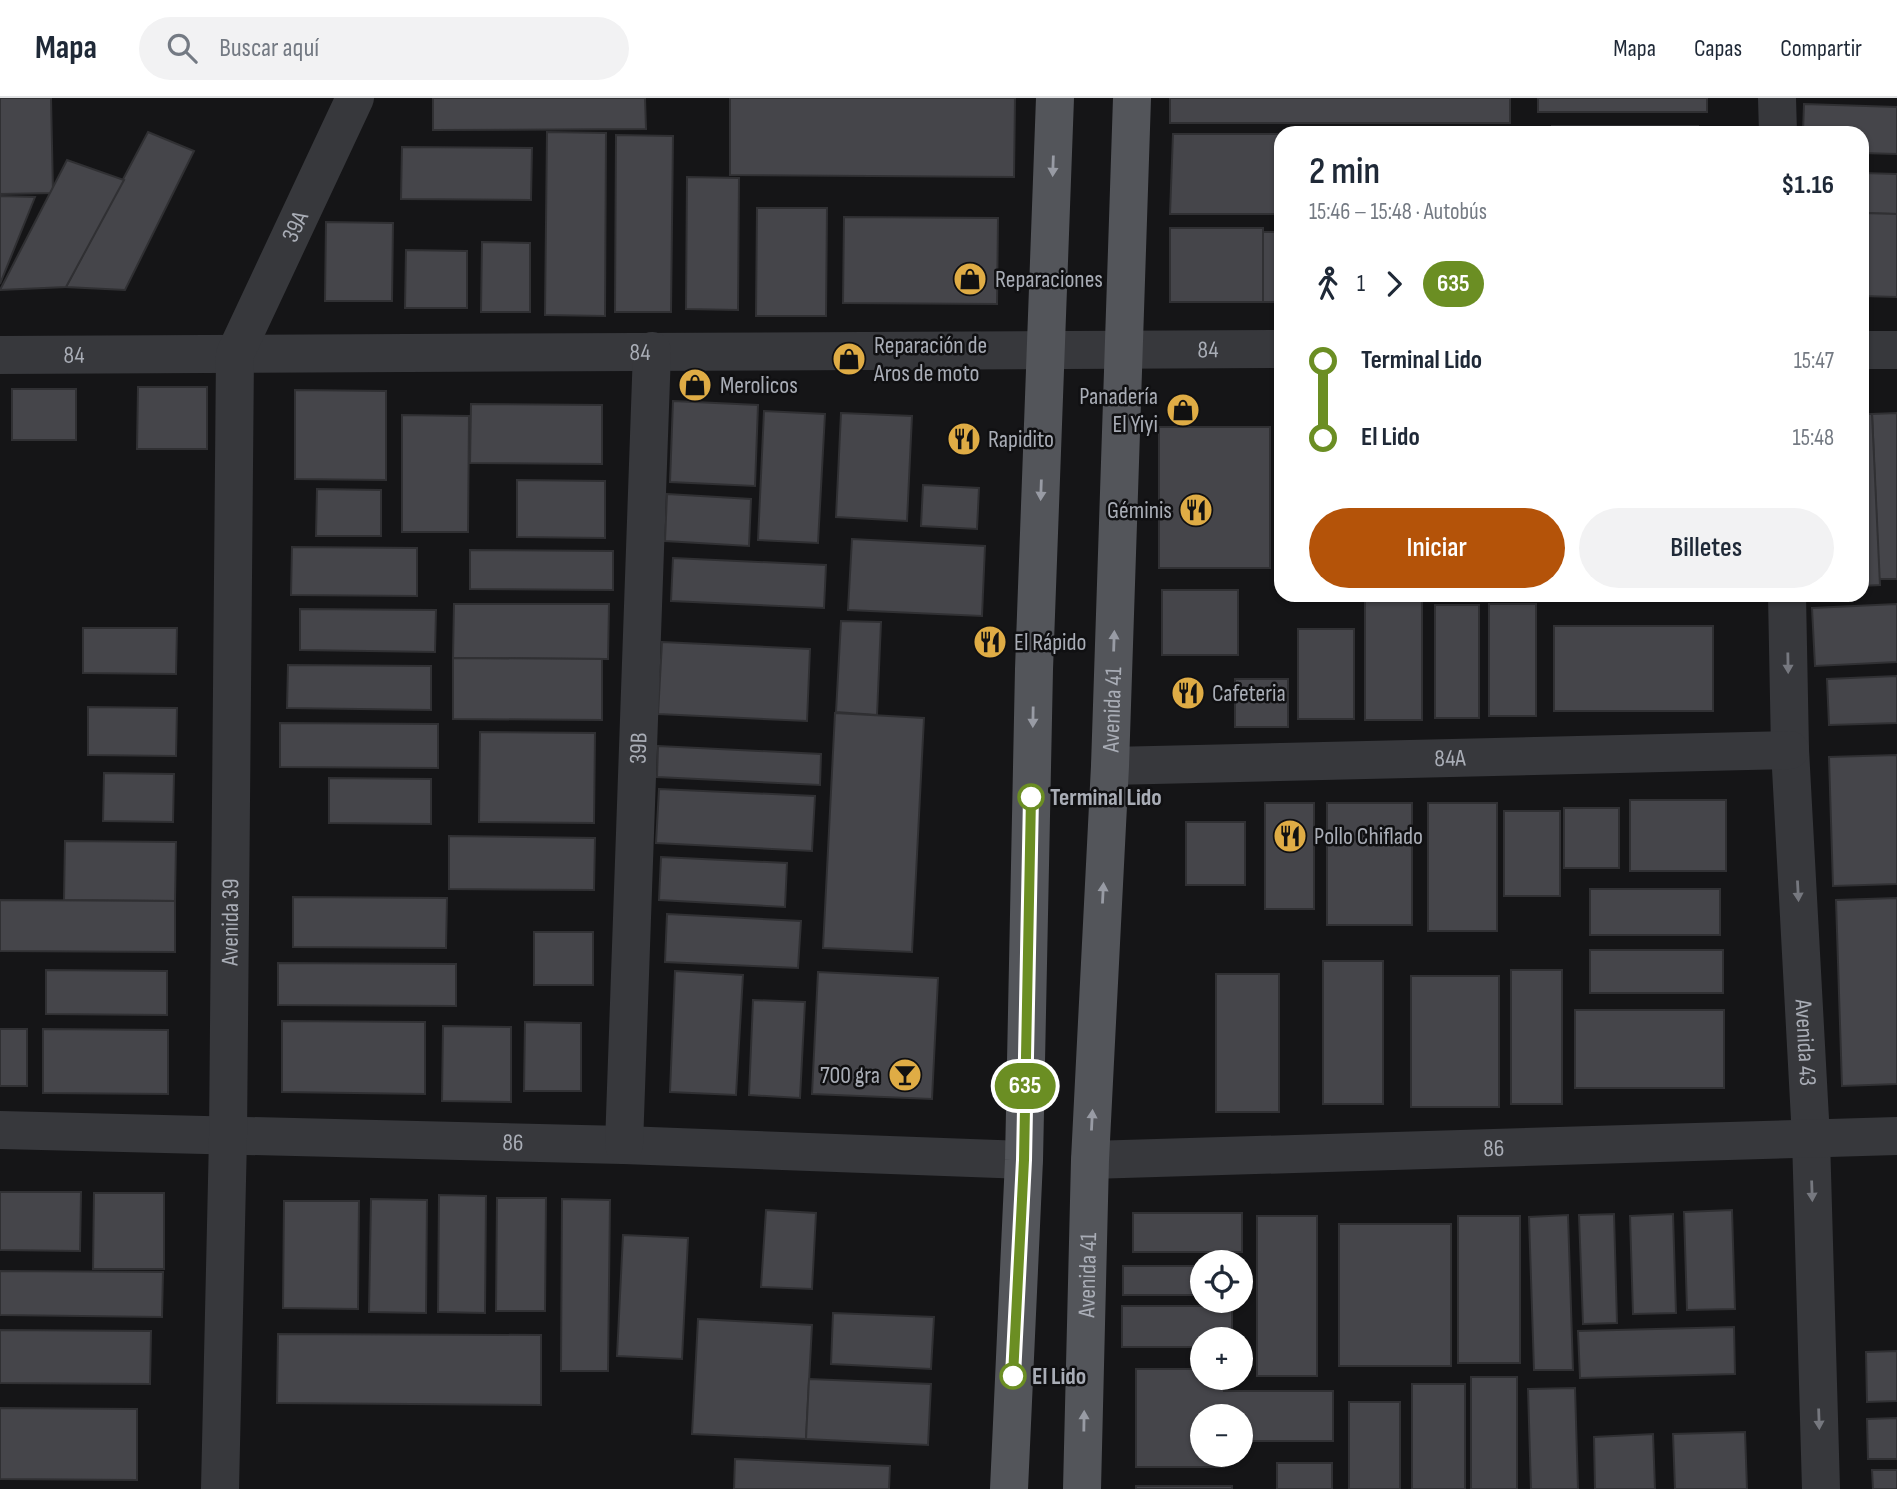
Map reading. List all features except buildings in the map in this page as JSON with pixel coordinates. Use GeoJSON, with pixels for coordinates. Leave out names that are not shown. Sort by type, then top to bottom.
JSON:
{"type":"FeatureCollection","features":[{"type":"Feature","properties":{"kind":"main road"},"geometry":{"type":"LineString","coordinates":[[1009,1489],[1024,1160],[1034,669],[1055,98]]}},
{"type":"Feature","properties":{"kind":"main road","name":"Avenida 41"},"geometry":{"type":"LineString","coordinates":[[1082,1489],[1090,1160],[1110,766],[1132,98]]}},
{"type":"Feature","properties":{"kind":"street","name":"39A"},"geometry":{"type":"LineString","coordinates":[[235,354],[355,98]]}},
{"type":"Feature","properties":{"kind":"street"},"geometry":{"type":"LineString","coordinates":[[1777,98],[1778,126]]}},
{"type":"Feature","properties":{"kind":"street","name":"84"},"geometry":{"type":"LineString","coordinates":[[0,355],[1274,349]]}},
{"type":"Feature","properties":{"kind":"street"},"geometry":{"type":"LineString","coordinates":[[1869,350],[1897,350]]}},
{"type":"Feature","properties":{"kind":"street","name":"39B"},"geometry":{"type":"LineString","coordinates":[[624,1145],[652,351]]}},
{"type":"Feature","properties":{"kind":"street","name":"Avenida 39"},"geometry":{"type":"LineString","coordinates":[[220,1489],[228,1137],[235,354]]}},
{"type":"Feature","properties":{"kind":"street","name":"Avenida 43"},"geometry":{"type":"LineString","coordinates":[[1787,602],[1790,750],[1811,1139],[1821,1489]]}},
{"type":"Feature","properties":{"kind":"street","name":"84A"},"geometry":{"type":"LineString","coordinates":[[1110,766],[1790,750]]}},
{"type":"Feature","properties":{"kind":"street","name":"86"},"geometry":{"type":"LineString","coordinates":[[0,1130],[624,1145],[1024,1160]]}},
{"type":"Feature","properties":{"kind":"street","name":"86"},"geometry":{"type":"LineString","coordinates":[[1090,1160],[1897,1136]]}},
{"type":"Feature","properties":{"kind":"bus line","name":"635"},"geometry":{"type":"LineString","coordinates":[[1013,1376],[1024,1160],[1031,797]]}},
{"type":"Feature","properties":{"kind":"place","name":"Reparaciones"},"geometry":{"type":"Point","coordinates":[970,279]}},
{"type":"Feature","properties":{"kind":"place","name":"Reparación de Aros de moto"},"geometry":{"type":"Point","coordinates":[849,359]}},
{"type":"Feature","properties":{"kind":"place","name":"Merolicos"},"geometry":{"type":"Point","coordinates":[695,385]}},
{"type":"Feature","properties":{"kind":"place","name":"Panadería El Yiyi"},"geometry":{"type":"Point","coordinates":[1183,410]}},
{"type":"Feature","properties":{"kind":"place","name":"Rapidito"},"geometry":{"type":"Point","coordinates":[964,439]}},
{"type":"Feature","properties":{"kind":"place","name":"Géminis"},"geometry":{"type":"Point","coordinates":[1196,510]}},
{"type":"Feature","properties":{"kind":"place","name":"El Rápido"},"geometry":{"type":"Point","coordinates":[990,642]}},
{"type":"Feature","properties":{"kind":"place","name":"Cafeteria"},"geometry":{"type":"Point","coordinates":[1188,693]}},
{"type":"Feature","properties":{"kind":"place","name":"Terminal Lido"},"geometry":{"type":"Point","coordinates":[1031,797]}},
{"type":"Feature","properties":{"kind":"place","name":"Pollo Chiflado"},"geometry":{"type":"Point","coordinates":[1290,836]}},
{"type":"Feature","properties":{"kind":"place","name":"700 gra"},"geometry":{"type":"Point","coordinates":[905,1075]}},
{"type":"Feature","properties":{"kind":"place","name":"El Lido"},"geometry":{"type":"Point","coordinates":[1013,1376]}}]}
